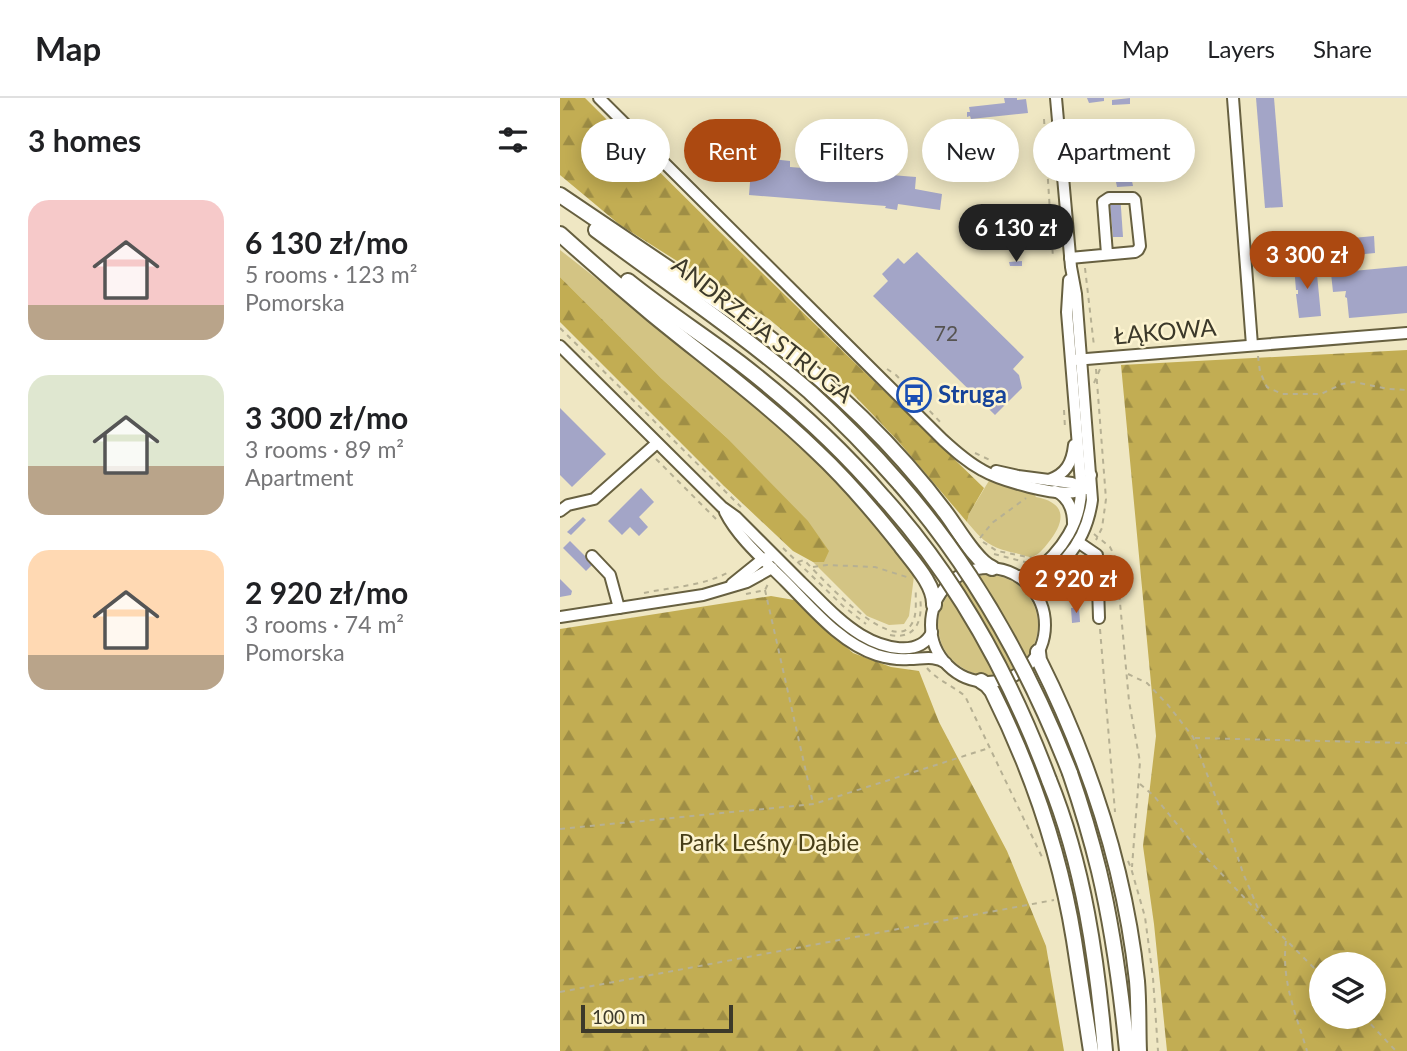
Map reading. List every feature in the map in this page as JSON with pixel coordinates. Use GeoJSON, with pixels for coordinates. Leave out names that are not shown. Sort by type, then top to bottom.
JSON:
{"type":"FeatureCollection","features":[{"type":"Feature","properties":{"kind":"main road"},"geometry":{"type":"LineString","coordinates":[[560,195],[754,326],[815,374],[905,462],[981,561],[992,568]]}},
{"type":"Feature","properties":{"kind":"main road","name":"ANDRZEJA STRUGA"},"geometry":{"type":"LineString","coordinates":[[560,201],[810,392],[858,438],[900,484],[965,569],[996,617],[1036,693],[1070,773],[1092,843],[1104,894],[1116,963],[1126,1051]]}},
{"type":"Feature","properties":{"kind":"main road"},"geometry":{"type":"LineString","coordinates":[[560,231],[649,312],[764,404],[815,450],[854,490],[911,559],[932,588],[934,605]]}},
{"type":"Feature","properties":{"kind":"main road","name":"ANDRZEJA STRUGA"},"geometry":{"type":"LineString","coordinates":[[560,231],[738,362],[824,434],[884,498],[939,568],[983,637],[1017,702],[1049,780],[1072,850],[1087,917],[1105,1051]]}},
{"type":"Feature","properties":{"kind":"main road"},"geometry":{"type":"LineString","coordinates":[[1038,652],[1039,660],[1077,744],[1115,862],[1137,982],[1139,1051]]}},
{"type":"Feature","properties":{"kind":"main road"},"geometry":{"type":"LineString","coordinates":[[981,681],[992,691],[1014,738],[1051,839],[1074,939],[1091,1051]]}},
{"type":"Feature","properties":{"kind":"street","name":"ANDRZEJA STRUGA"},"geometry":{"type":"LineString","coordinates":[[598,98],[960,455],[975,467],[1004,480],[1029,487],[1083,487]]}},
{"type":"Feature","properties":{"kind":"street"},"geometry":{"type":"LineString","coordinates":[[1038,597],[1041,584],[1066,559],[1078,542],[1089,518],[1092,500],[1076,360],[1067,312],[1070,262],[1056,98]]}},
{"type":"Feature","properties":{"kind":"street","name":"ŁĄKOWA"},"geometry":{"type":"LineString","coordinates":[[1076,360],[1254,345],[1233,98]]}},
{"type":"Feature","properties":{"kind":"street"},"geometry":{"type":"LineString","coordinates":[[1070,262],[1084,257],[1138,250],[1140,246],[1133,198],[1109,198],[1103,202],[1107,254]]}},
{"type":"Feature","properties":{"kind":"street"},"geometry":{"type":"LineString","coordinates":[[1254,345],[1407,333]]}},
{"type":"Feature","properties":{"kind":"street"},"geometry":{"type":"LineString","coordinates":[[560,346],[653,446],[736,517],[833,628],[857,646],[886,657],[935,658],[964,676],[981,681],[999,681],[1016,675],[1038,652],[1044,635],[1043,611],[1038,597],[1027,583],[1018,576],[992,568],[974,570],[957,577],[944,588],[934,605],[932,632],[937,649],[947,664]]}},
{"type":"Feature","properties":{"kind":"street"},"geometry":{"type":"LineString","coordinates":[[1018,576],[1027,577],[1037,571],[1061,547],[1079,510],[1083,487],[1076,418],[1076,360]]}},
{"type":"Feature","properties":{"kind":"street"},"geometry":{"type":"LineString","coordinates":[[1073,527],[1073,515],[1068,502],[1050,485],[1069,466],[1076,418]]}},
{"type":"Feature","properties":{"kind":"street"},"geometry":{"type":"LineString","coordinates":[[563,504],[594,499],[653,446]]}},
{"type":"Feature","properties":{"kind":"street"},"geometry":{"type":"LineString","coordinates":[[1083,487],[1091,475]]}},
{"type":"Feature","properties":{"kind":"street"},"geometry":{"type":"LineString","coordinates":[[1083,487],[1092,500]]}},
{"type":"Feature","properties":{"kind":"street"},"geometry":{"type":"LineString","coordinates":[[722,507],[729,520],[763,559]]}},
{"type":"Feature","properties":{"kind":"street"},"geometry":{"type":"LineString","coordinates":[[1078,542],[1097,555],[1099,618]]}},
{"type":"Feature","properties":{"kind":"street"},"geometry":{"type":"LineString","coordinates":[[592,556],[610,575],[619,608]]}},
{"type":"Feature","properties":{"kind":"street"},"geometry":{"type":"LineString","coordinates":[[729,586],[769,557],[843,622],[873,641],[891,647],[912,648],[926,641],[932,632]]}},
{"type":"Feature","properties":{"kind":"street"},"geometry":{"type":"LineString","coordinates":[[560,617],[703,595],[747,582],[774,562]]}},
{"type":"Feature","properties":{"kind":"path"},"geometry":{"type":"LineString","coordinates":[[1048,182],[1053,258]]}},
{"type":"Feature","properties":{"kind":"path"},"geometry":{"type":"LineString","coordinates":[[1084,257],[1094,346]]}},
{"type":"Feature","properties":{"kind":"path"},"geometry":{"type":"LineString","coordinates":[[1254,345],[1260,372],[1267,387],[1283,394],[1321,394],[1353,382],[1407,390]]}},
{"type":"Feature","properties":{"kind":"path"},"geometry":{"type":"LineString","coordinates":[[885,367],[936,415],[947,429]]}},
{"type":"Feature","properties":{"kind":"path"},"geometry":{"type":"LineString","coordinates":[[1064,404],[1065,426]]}},
{"type":"Feature","properties":{"kind":"path"},"geometry":{"type":"LineString","coordinates":[[653,446],[653,457],[723,526]]}},
{"type":"Feature","properties":{"kind":"path"},"geometry":{"type":"LineString","coordinates":[[975,452],[999,464]]}},
{"type":"Feature","properties":{"kind":"path"},"geometry":{"type":"LineString","coordinates":[[978,542],[992,523],[1029,495],[1021,494]]}},
{"type":"Feature","properties":{"kind":"path"},"geometry":{"type":"LineString","coordinates":[[1093,534],[1110,547],[1116,559],[1132,719],[1140,762],[1131,868]]}},
{"type":"Feature","properties":{"kind":"path"},"geometry":{"type":"LineString","coordinates":[[812,568],[821,565],[875,567],[913,580]]}},
{"type":"Feature","properties":{"kind":"path"},"geometry":{"type":"LineString","coordinates":[[640,593],[695,584],[734,570]]}},
{"type":"Feature","properties":{"kind":"path"},"geometry":{"type":"LineString","coordinates":[[765,590],[814,804]]}},
{"type":"Feature","properties":{"kind":"path"},"geometry":{"type":"LineString","coordinates":[[1099,618],[1115,816]]}},
{"type":"Feature","properties":{"kind":"path"},"geometry":{"type":"LineString","coordinates":[[923,658],[932,674],[965,696],[1044,861]]}},
{"type":"Feature","properties":{"kind":"path"},"geometry":{"type":"LineString","coordinates":[[1127,674],[1147,683],[1193,737],[1260,913]]}},
{"type":"Feature","properties":{"kind":"path"},"geometry":{"type":"LineString","coordinates":[[1193,737],[1407,743]]}},
{"type":"Feature","properties":{"kind":"path"},"geometry":{"type":"LineString","coordinates":[[560,829],[814,804],[989,748]]}},
{"type":"Feature","properties":{"kind":"path"},"geometry":{"type":"LineString","coordinates":[[1139,783],[1154,796],[1195,846],[1309,963]]}},
{"type":"Feature","properties":{"kind":"path"},"geometry":{"type":"LineString","coordinates":[[1127,859],[1145,917],[1158,1051]]}},
{"type":"Feature","properties":{"kind":"path"},"geometry":{"type":"LineString","coordinates":[[560,992],[1054,900],[1053,894]]}},
{"type":"Feature","properties":{"kind":"path"},"geometry":{"type":"LineString","coordinates":[[1286,941],[1285,979],[1307,1051]]}},
{"type":"Feature","properties":{"kind":"path"},"geometry":{"type":"LineString","coordinates":[[1375,1029],[1396,1051]]}},
{"type":"Feature","properties":{"kind":"shaded area"},"geometry":{"type":"Polygon","coordinates":[[[560,250],[778,424],[850,496],[914,576],[909,616],[904,624],[889,625],[867,616],[813,562],[824,562],[726,437],[661,378],[560,277],[560,250]]]}},
{"type":"Feature","properties":{"kind":"shaded area"},"geometry":{"type":"Polygon","coordinates":[[[990,479],[1035,491],[1036,497],[1054,504],[1058,509],[1058,528],[1041,552],[1028,557],[993,546],[967,522],[990,479]]]}},
{"type":"Feature","properties":{"kind":"shaded area"},"geometry":{"type":"Polygon","coordinates":[[[988,575],[1007,578],[1024,589],[1035,606],[1038,625],[1035,644],[1024,661],[1007,672],[988,675],[969,672],[952,661],[941,644],[938,625],[941,606],[952,589],[969,578],[988,575]]]}},
{"type":"Feature","properties":{"kind":"green space"},"geometry":{"type":"Polygon","coordinates":[[[560,98],[585,98],[606,119],[581,119],[581,182],[670,182],[984,488],[967,522],[898,441],[832,372],[769,319],[620,225],[560,175],[560,98]]]}},
{"type":"Feature","properties":{"kind":"green space"},"geometry":{"type":"Polygon","coordinates":[[[560,277],[661,378],[726,437],[808,521],[829,551],[824,562],[813,562],[793,551],[560,322],[560,277]]]}},
{"type":"Feature","properties":{"kind":"green space"},"geometry":{"type":"Polygon","coordinates":[[[1407,350],[1407,1051],[1167,1051],[1143,846],[1156,736],[1121,365],[1407,350]]]}},
{"type":"Feature","properties":{"kind":"green space","name":"Park Leśny Dąbie"},"geometry":{"type":"Polygon","coordinates":[[[771,596],[794,600],[853,653],[891,667],[919,671],[939,722],[1007,851],[1046,946],[1064,1051],[560,1051],[560,629],[771,596]]]}},
{"type":"Feature","properties":{"kind":"building"},"geometry":{"type":"Polygon","coordinates":[[[1004,98],[1026,99],[1028,113],[971,119],[970,116],[967,117],[969,107],[1005,103],[1004,98]]]}},
{"type":"Feature","properties":{"kind":"building"},"geometry":{"type":"Polygon","coordinates":[[[1087,98],[1104,98],[1104,101],[1089,103],[1087,98]]]}},
{"type":"Feature","properties":{"kind":"building"},"geometry":{"type":"Polygon","coordinates":[[[1130,98],[1130,104],[1112,105],[1112,100],[1130,98]]]}},
{"type":"Feature","properties":{"kind":"building"},"geometry":{"type":"Polygon","coordinates":[[[1256,98],[1274,98],[1283,207],[1265,208],[1256,98]]]}},
{"type":"Feature","properties":{"kind":"building"},"geometry":{"type":"Polygon","coordinates":[[[781,160],[790,161],[790,167],[795,167],[795,182],[908,182],[908,176],[916,177],[915,189],[942,194],[940,210],[898,204],[897,210],[885,208],[886,206],[749,195],[750,182],[781,182],[781,160]]]}},
{"type":"Feature","properties":{"kind":"building"},"geometry":{"type":"Polygon","coordinates":[[[1116,182],[1132,182],[1133,186],[1117,187],[1116,182]]]}},
{"type":"Feature","properties":{"kind":"building"},"geometry":{"type":"Polygon","coordinates":[[[1120,193],[1123,237],[1113,237],[1109,194],[1120,193]]]}},
{"type":"Feature","properties":{"kind":"building"},"geometry":{"type":"Polygon","coordinates":[[[983,229],[996,241],[990,248],[978,236],[983,229]]]}},
{"type":"Feature","properties":{"kind":"building"},"geometry":{"type":"Polygon","coordinates":[[[1313,234],[1315,261],[1302,263],[1299,235],[1313,234]]]}},
{"type":"Feature","properties":{"kind":"building"},"geometry":{"type":"Polygon","coordinates":[[[1374,236],[1375,253],[1344,256],[1342,239],[1374,236]]]}},
{"type":"Feature","properties":{"kind":"building"},"geometry":{"type":"Polygon","coordinates":[[[917,252],[1024,357],[1013,369],[1019,375],[1022,388],[995,415],[873,296],[888,281],[882,274],[898,258],[904,264],[917,252]]]}},
{"type":"Feature","properties":{"kind":"building"},"geometry":{"type":"Polygon","coordinates":[[[1022,261],[1022,266],[1010,266],[1009,262],[1022,261]]]}},
{"type":"Feature","properties":{"kind":"building"},"geometry":{"type":"Polygon","coordinates":[[[1316,264],[1321,316],[1299,318],[1294,266],[1316,264]]]}},
{"type":"Feature","properties":{"kind":"building"},"geometry":{"type":"Polygon","coordinates":[[[1407,266],[1407,313],[1349,318],[1346,291],[1333,292],[1331,273],[1407,266]]]}},
{"type":"Feature","properties":{"kind":"building"},"geometry":{"type":"Polygon","coordinates":[[[560,408],[606,454],[572,487],[560,475],[560,408]]]}},
{"type":"Feature","properties":{"kind":"building"},"geometry":{"type":"Polygon","coordinates":[[[641,488],[654,502],[639,517],[648,527],[639,536],[630,527],[622,535],[608,521],[641,488]]]}},
{"type":"Feature","properties":{"kind":"building"},"geometry":{"type":"Polygon","coordinates":[[[583,517],[586,520],[571,535],[567,532],[583,517]]]}},
{"type":"Feature","properties":{"kind":"building"},"geometry":{"type":"Polygon","coordinates":[[[570,541],[593,564],[586,571],[563,548],[570,541]]]}},
{"type":"Feature","properties":{"kind":"building"},"geometry":{"type":"Polygon","coordinates":[[[560,579],[572,591],[571,595],[560,597],[560,579]]]}},
{"type":"Feature","properties":{"kind":"building"},"geometry":{"type":"Polygon","coordinates":[[[1079,607],[1080,622],[1072,623],[1071,608],[1079,607]]]}},
{"type":"Feature","properties":{"kind":"place","name":"Struga"},"geometry":{"type":"Point","coordinates":[914,395]}}]}
